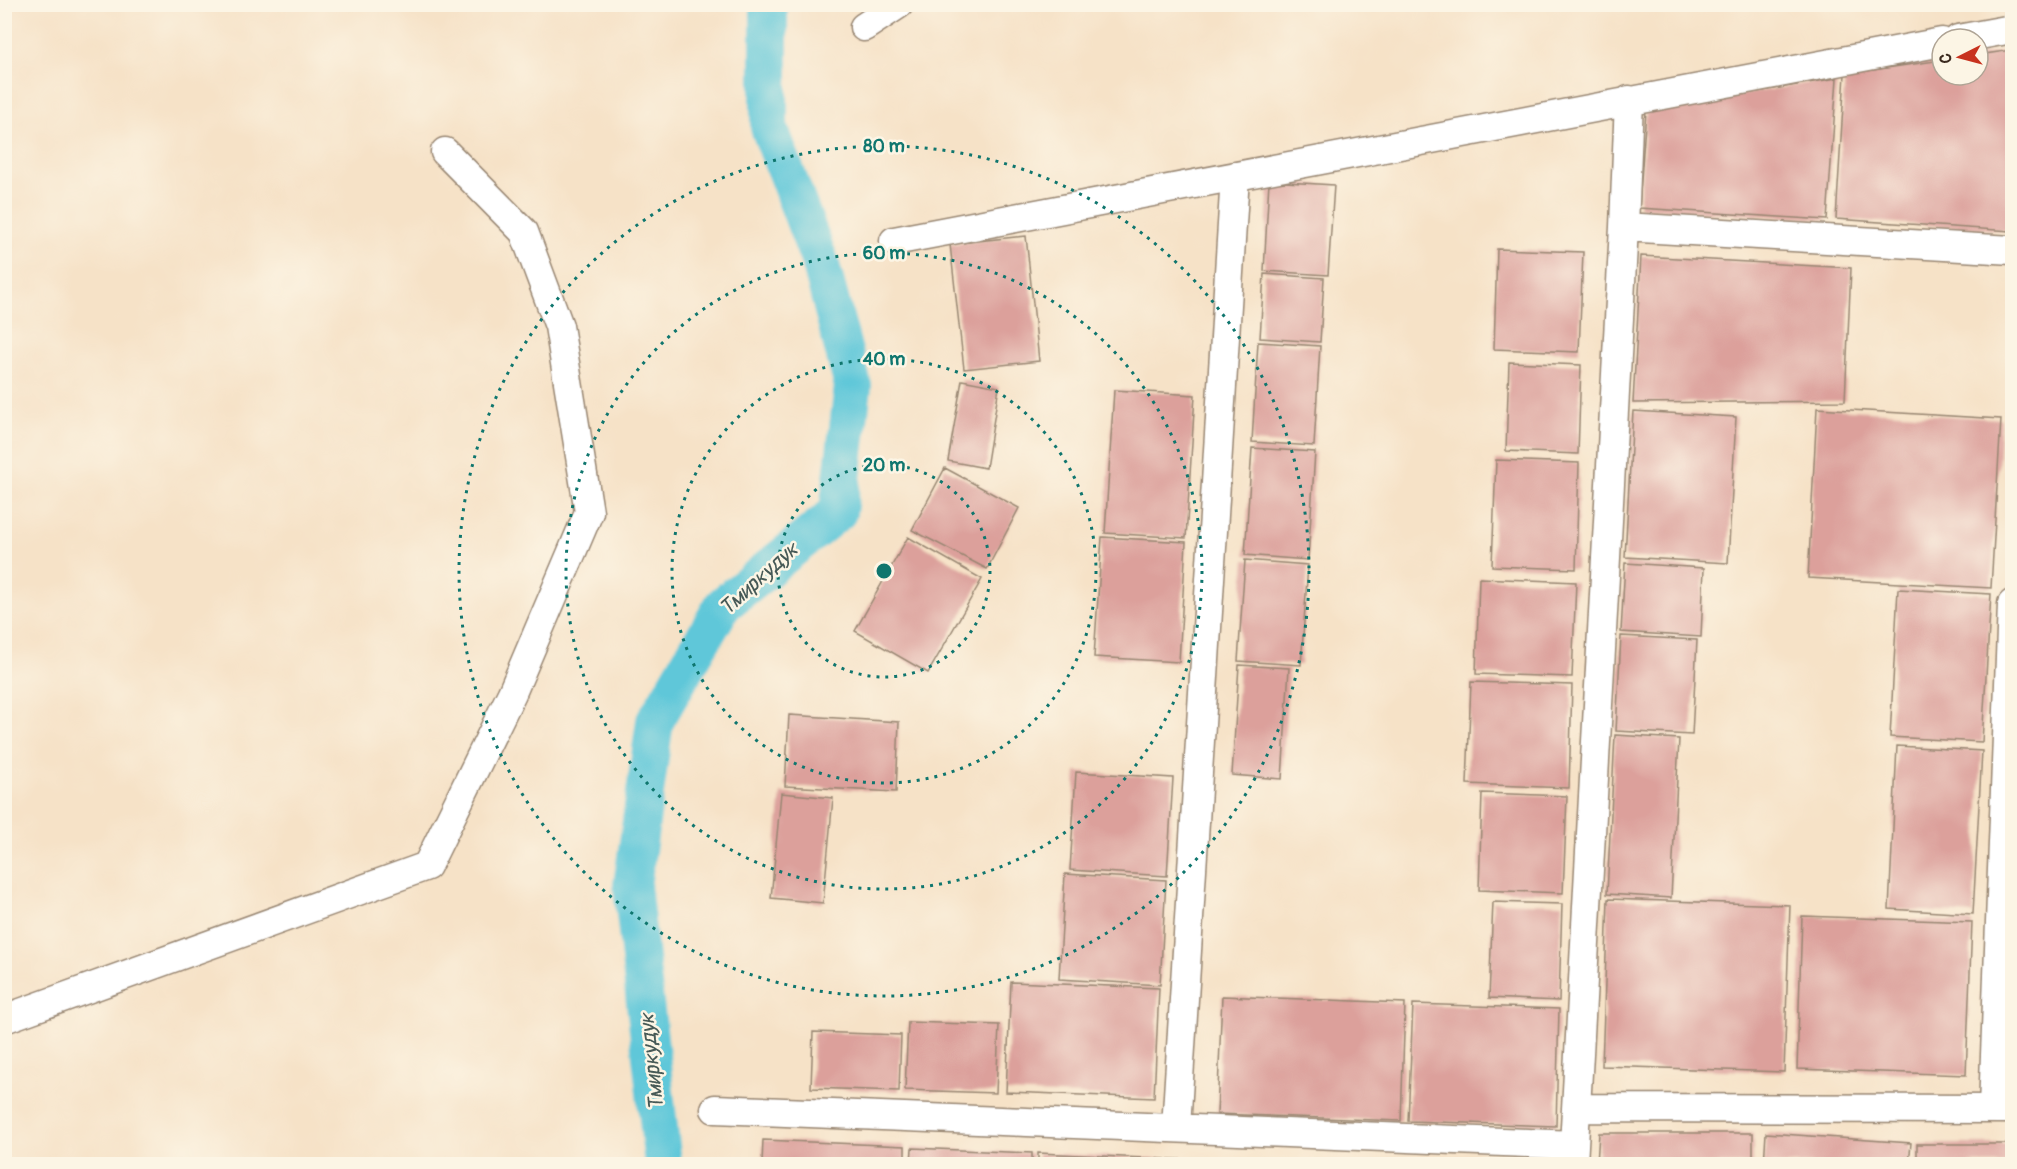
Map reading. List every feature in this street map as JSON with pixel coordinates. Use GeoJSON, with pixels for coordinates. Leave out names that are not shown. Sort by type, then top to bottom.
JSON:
{"type":"FeatureCollection","features":[{"type":"Feature","properties":{"kind":"street"},"geometry":{"type":"LineString","coordinates":[[864,27],[899,4]]}},
{"type":"Feature","properties":{"kind":"street"},"geometry":{"type":"LineString","coordinates":[[1990,33],[2013,29]]}},
{"type":"Feature","properties":{"kind":"street"},"geometry":{"type":"LineString","coordinates":[[894,241],[1930,44]]}},
{"type":"Feature","properties":{"kind":"street"},"geometry":{"type":"LineString","coordinates":[[715,1109],[1176,1128],[1574,1154],[1629,100]]}},
{"type":"Feature","properties":{"kind":"street"},"geometry":{"type":"LineString","coordinates":[[4,1019],[428,866],[512,693],[589,512],[559,326],[524,232],[445,152]]}},
{"type":"Feature","properties":{"kind":"street"},"geometry":{"type":"LineString","coordinates":[[1176,1128],[1235,176]]}},
{"type":"Feature","properties":{"kind":"street"},"geometry":{"type":"LineString","coordinates":[[1624,227],[2013,250]]}},
{"type":"Feature","properties":{"kind":"street"},"geometry":{"type":"LineString","coordinates":[[1576,1108],[2003,1109],[2013,604]]}},
{"type":"Feature","properties":{"kind":"building"},"geometry":{"type":"Polygon","coordinates":[[[2012,50],[2011,231],[1836,219],[1845,74],[1930,62],[1930,87],[1990,87],[1990,53],[2012,50]]]}},
{"type":"Feature","properties":{"kind":"building"},"geometry":{"type":"Polygon","coordinates":[[[1837,78],[1827,220],[1639,208],[1646,111],[1837,78]]]}},
{"type":"Feature","properties":{"kind":"building"},"geometry":{"type":"Polygon","coordinates":[[[1269,181],[1334,185],[1328,275],[1264,271],[1269,181]]]}},
{"type":"Feature","properties":{"kind":"building"},"geometry":{"type":"Polygon","coordinates":[[[1026,236],[1039,361],[964,369],[950,244],[1026,236]]]}},
{"type":"Feature","properties":{"kind":"building"},"geometry":{"type":"Polygon","coordinates":[[[1497,249],[1583,252],[1579,352],[1494,349],[1497,249]]]}},
{"type":"Feature","properties":{"kind":"building"},"geometry":{"type":"Polygon","coordinates":[[[1641,256],[1851,268],[1845,401],[1633,403],[1641,256]]]}},
{"type":"Feature","properties":{"kind":"building"},"geometry":{"type":"Polygon","coordinates":[[[1264,274],[1324,278],[1320,342],[1260,338],[1264,274]]]}},
{"type":"Feature","properties":{"kind":"building"},"geometry":{"type":"Polygon","coordinates":[[[1258,342],[1320,346],[1314,446],[1252,442],[1258,342]]]}},
{"type":"Feature","properties":{"kind":"building"},"geometry":{"type":"Polygon","coordinates":[[[1509,362],[1581,365],[1578,454],[1506,451],[1509,362]]]}},
{"type":"Feature","properties":{"kind":"building"},"geometry":{"type":"Polygon","coordinates":[[[962,380],[999,387],[986,468],[948,461],[962,380]]]}},
{"type":"Feature","properties":{"kind":"building"},"geometry":{"type":"Polygon","coordinates":[[[1114,390],[1195,395],[1186,538],[1105,533],[1114,390]]]}},
{"type":"Feature","properties":{"kind":"building"},"geometry":{"type":"Polygon","coordinates":[[[1817,408],[2001,419],[1991,588],[1808,578],[1817,408]]]}},
{"type":"Feature","properties":{"kind":"building"},"geometry":{"type":"Polygon","coordinates":[[[1633,411],[1736,417],[1728,563],[1625,557],[1633,411]]]}},
{"type":"Feature","properties":{"kind":"building"},"geometry":{"type":"Polygon","coordinates":[[[1252,448],[1315,452],[1308,560],[1245,555],[1252,448]]]}},
{"type":"Feature","properties":{"kind":"building"},"geometry":{"type":"Polygon","coordinates":[[[1496,460],[1579,463],[1576,569],[1492,566],[1496,460]]]}},
{"type":"Feature","properties":{"kind":"building"},"geometry":{"type":"Polygon","coordinates":[[[945,468],[1019,508],[987,569],[912,530],[945,468]]]}},
{"type":"Feature","properties":{"kind":"building"},"geometry":{"type":"Polygon","coordinates":[[[908,537],[982,579],[928,673],[855,631],[908,537]]]}},
{"type":"Feature","properties":{"kind":"building"},"geometry":{"type":"Polygon","coordinates":[[[1102,537],[1186,542],[1179,662],[1094,657],[1102,537]]]}},
{"type":"Feature","properties":{"kind":"building"},"geometry":{"type":"Polygon","coordinates":[[[1245,560],[1308,565],[1301,665],[1238,661],[1245,560]]]}},
{"type":"Feature","properties":{"kind":"building"},"geometry":{"type":"Polygon","coordinates":[[[1625,563],[1704,568],[1701,637],[1621,632],[1625,563]]]}},
{"type":"Feature","properties":{"kind":"building"},"geometry":{"type":"Polygon","coordinates":[[[1479,578],[1576,582],[1572,677],[1476,674],[1479,578]]]}},
{"type":"Feature","properties":{"kind":"building"},"geometry":{"type":"Polygon","coordinates":[[[1898,589],[1991,594],[1982,742],[1890,737],[1898,589]]]}},
{"type":"Feature","properties":{"kind":"building"},"geometry":{"type":"Polygon","coordinates":[[[1621,636],[1697,640],[1692,735],[1616,731],[1621,636]]]}},
{"type":"Feature","properties":{"kind":"building"},"geometry":{"type":"Polygon","coordinates":[[[1239,665],[1289,668],[1282,779],[1232,775],[1239,665]]]}},
{"type":"Feature","properties":{"kind":"building"},"geometry":{"type":"Polygon","coordinates":[[[1471,682],[1572,685],[1569,788],[1467,784],[1471,682]]]}},
{"type":"Feature","properties":{"kind":"building"},"geometry":{"type":"Polygon","coordinates":[[[789,715],[899,722],[896,792],[785,786],[789,715]]]}},
{"type":"Feature","properties":{"kind":"building"},"geometry":{"type":"Polygon","coordinates":[[[1615,735],[1679,739],[1671,898],[1607,894],[1615,735]]]}},
{"type":"Feature","properties":{"kind":"building"},"geometry":{"type":"Polygon","coordinates":[[[1897,746],[1982,751],[1973,914],[1889,909],[1897,746]]]}},
{"type":"Feature","properties":{"kind":"building"},"geometry":{"type":"Polygon","coordinates":[[[1076,772],[1173,778],[1167,876],[1070,870],[1076,772]]]}},
{"type":"Feature","properties":{"kind":"building"},"geometry":{"type":"Polygon","coordinates":[[[781,793],[833,798],[823,903],[771,898],[781,793]]]}},
{"type":"Feature","properties":{"kind":"building"},"geometry":{"type":"Polygon","coordinates":[[[1482,793],[1567,796],[1563,893],[1479,890],[1482,793]]]}},
{"type":"Feature","properties":{"kind":"building"},"geometry":{"type":"Polygon","coordinates":[[[1065,874],[1166,880],[1160,985],[1059,979],[1065,874]]]}},
{"type":"Feature","properties":{"kind":"building"},"geometry":{"type":"Polygon","coordinates":[[[1608,899],[1790,905],[1784,1072],[1602,1066],[1608,899]]]}},
{"type":"Feature","properties":{"kind":"building"},"geometry":{"type":"Polygon","coordinates":[[[1493,902],[1562,904],[1559,1001],[1489,998],[1493,902]]]}},
{"type":"Feature","properties":{"kind":"building"},"geometry":{"type":"Polygon","coordinates":[[[1802,916],[1972,922],[1966,1075],[1797,1069],[1802,916]]]}},
{"type":"Feature","properties":{"kind":"building"},"geometry":{"type":"Polygon","coordinates":[[[1011,982],[1159,988],[1154,1098],[1006,1092],[1011,982]]]}},
{"type":"Feature","properties":{"kind":"building"},"geometry":{"type":"Polygon","coordinates":[[[1222,996],[1405,1003],[1401,1121],[1217,1114],[1222,996]]]}},
{"type":"Feature","properties":{"kind":"building"},"geometry":{"type":"Polygon","coordinates":[[[1413,1004],[1559,1009],[1556,1126],[1408,1121],[1413,1004]]]}},
{"type":"Feature","properties":{"kind":"building"},"geometry":{"type":"Polygon","coordinates":[[[908,1022],[999,1025],[996,1093],[905,1090],[908,1022]]]}},
{"type":"Feature","properties":{"kind":"building"},"geometry":{"type":"Polygon","coordinates":[[[813,1032],[901,1035],[899,1091],[811,1088],[813,1032]]]}},
{"type":"Feature","properties":{"kind":"building"},"geometry":{"type":"Polygon","coordinates":[[[1599,1133],[1753,1133],[1753,1164],[1597,1164],[1599,1133]]]}},
{"type":"Feature","properties":{"kind":"building"},"geometry":{"type":"Polygon","coordinates":[[[1766,1133],[1911,1143],[1909,1164],[1764,1164],[1766,1133]]]}},
{"type":"Feature","properties":{"kind":"building"},"geometry":{"type":"Polygon","coordinates":[[[763,1140],[905,1146],[905,1164],[762,1164],[763,1140]]]}},
{"type":"Feature","properties":{"kind":"building"},"geometry":{"type":"Polygon","coordinates":[[[1917,1144],[2012,1144],[2012,1164],[1917,1164],[1917,1144]]]}},
{"type":"Feature","properties":{"kind":"building"},"geometry":{"type":"Polygon","coordinates":[[[912,1148],[1032,1153],[1032,1164],[911,1164],[912,1148]]]}},
{"type":"Feature","properties":{"kind":"building"},"geometry":{"type":"Polygon","coordinates":[[[1038,1153],[1165,1159],[1165,1164],[1038,1164],[1038,1153]]]}},
{"type":"Feature","properties":{"kind":"building"},"geometry":{"type":"Polygon","coordinates":[[[1169,1159],[1253,1162],[1253,1164],[1169,1164],[1169,1159]]]}},
{"type":"Feature","properties":{"kind":"waterway","name":"Тмиркудук"},"geometry":{"type":"LineString","coordinates":[[663,1164],[632,886],[655,721],[723,605],[838,512],[853,386],[821,265],[769,127],[769,4]]}}]}
